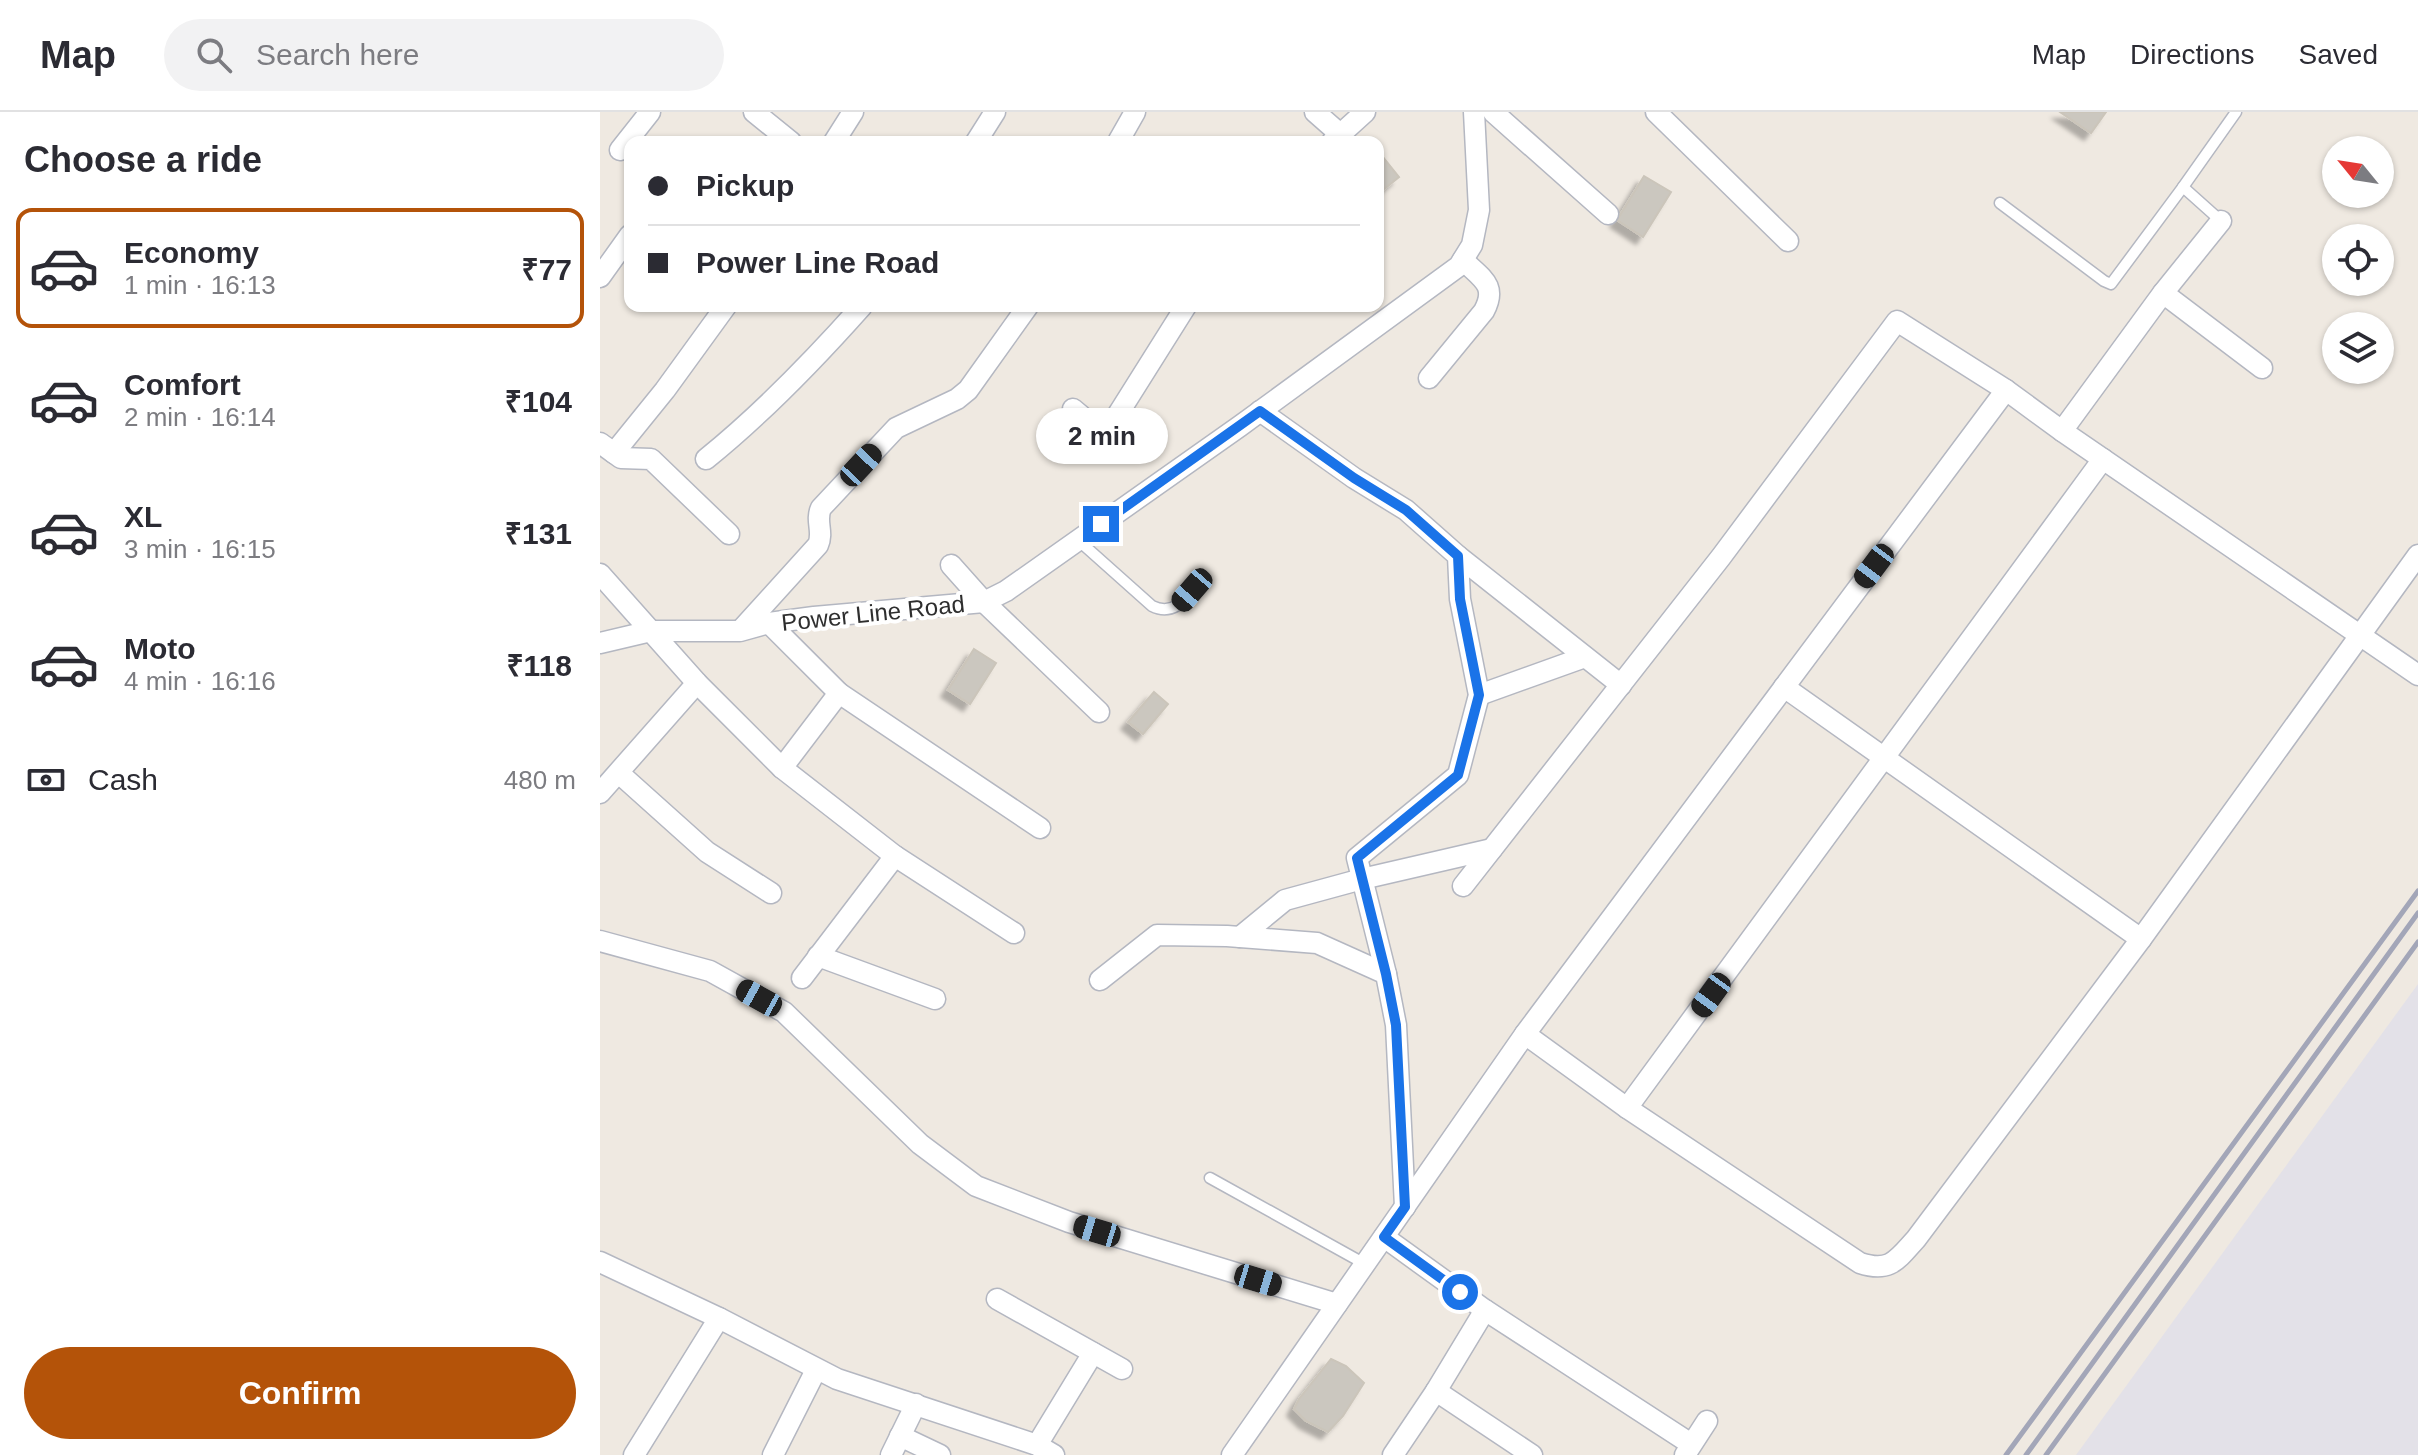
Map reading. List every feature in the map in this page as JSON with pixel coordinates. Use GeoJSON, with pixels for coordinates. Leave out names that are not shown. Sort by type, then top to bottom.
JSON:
{"type":"FeatureCollection","features":[{"type":"Feature","properties":{"kind":"street"},"geometry":{"type":"LineString","coordinates":[[631,136],[650,112]]}},
{"type":"Feature","properties":{"kind":"street"},"geometry":{"type":"LineString","coordinates":[[754,112],[784,136]]}},
{"type":"Feature","properties":{"kind":"street"},"geometry":{"type":"LineString","coordinates":[[838,136],[853,112]]}},
{"type":"Feature","properties":{"kind":"street"},"geometry":{"type":"LineString","coordinates":[[980,136],[995,112]]}},
{"type":"Feature","properties":{"kind":"street"},"geometry":{"type":"LineString","coordinates":[[1121,136],[1135,112]]}},
{"type":"Feature","properties":{"kind":"street"},"geometry":{"type":"LineString","coordinates":[[1315,112],[1334,136]]}},
{"type":"Feature","properties":{"kind":"street"},"geometry":{"type":"LineString","coordinates":[[1338,136],[1365,112]]}},
{"type":"Feature","properties":{"kind":"street","name":"Power Line Road"},"geometry":{"type":"LineString","coordinates":[[600,643],[651,631],[740,631],[769,623],[814,617],[984,602],[1006,591],[1459,266],[1472,245],[1479,210],[1474,112]]}},
{"type":"Feature","properties":{"kind":"street"},"geometry":{"type":"LineString","coordinates":[[1493,112],[1608,214]]}},
{"type":"Feature","properties":{"kind":"street"},"geometry":{"type":"LineString","coordinates":[[1656,112],[1788,241]]}},
{"type":"Feature","properties":{"kind":"street"},"geometry":{"type":"LineString","coordinates":[[620,150],[624,145]]}},
{"type":"Feature","properties":{"kind":"street"},"geometry":{"type":"LineString","coordinates":[[2062,431],[2163,293],[2221,221]]}},
{"type":"Feature","properties":{"kind":"street"},"geometry":{"type":"LineString","coordinates":[[600,277],[624,243]]}},
{"type":"Feature","properties":{"kind":"street"},"geometry":{"type":"LineString","coordinates":[[1429,378],[1490,300],[1486,283],[1463,260]]}},
{"type":"Feature","properties":{"kind":"street"},"geometry":{"type":"LineString","coordinates":[[2163,293],[2262,368]]}},
{"type":"Feature","properties":{"kind":"street"},"geometry":{"type":"LineString","coordinates":[[722,312],[665,390],[607,448],[621,458],[644,457],[655,462],[729,534]]}},
{"type":"Feature","properties":{"kind":"street"},"geometry":{"type":"LineString","coordinates":[[706,459],[812,361],[857,312]]}},
{"type":"Feature","properties":{"kind":"street"},"geometry":{"type":"LineString","coordinates":[[740,631],[818,545],[821,535],[817,518],[821,508],[896,428],[957,399],[968,390],[1024,312]]}},
{"type":"Feature","properties":{"kind":"street"},"geometry":{"type":"LineString","coordinates":[[1073,409],[1098,430],[1108,430],[1181,312]]}},
{"type":"Feature","properties":{"kind":"street"},"geometry":{"type":"LineString","coordinates":[[1463,886],[1721,557],[1897,321],[2006,390],[2418,675]]}},
{"type":"Feature","properties":{"kind":"street"},"geometry":{"type":"LineString","coordinates":[[1232,1455],[1525,1034],[2006,390]]}},
{"type":"Feature","properties":{"kind":"street"},"geometry":{"type":"LineString","coordinates":[[1260,411],[1354,478],[1406,510],[1458,556],[1621,685]]}},
{"type":"Feature","properties":{"kind":"street"},"geometry":{"type":"LineString","coordinates":[[1627,1108],[2103,459]]}},
{"type":"Feature","properties":{"kind":"street"},"geometry":{"type":"LineString","coordinates":[[1525,1034],[1627,1108],[1860,1263],[1876,1268],[1886,1266],[1898,1259],[1916,1239],[2141,939],[2418,555]]}},
{"type":"Feature","properties":{"kind":"street"},"geometry":{"type":"LineString","coordinates":[[1405,1207],[1396,1025],[1357,858],[1458,775],[1479,695],[1460,599],[1458,556]]}},
{"type":"Feature","properties":{"kind":"street"},"geometry":{"type":"LineString","coordinates":[[951,565],[984,602],[1099,712]]}},
{"type":"Feature","properties":{"kind":"street"},"geometry":{"type":"LineString","coordinates":[[600,574],[697,683],[782,768],[895,856],[1014,933]]}},
{"type":"Feature","properties":{"kind":"street"},"geometry":{"type":"LineString","coordinates":[[769,623],[839,693],[1040,828]]}},
{"type":"Feature","properties":{"kind":"street"},"geometry":{"type":"LineString","coordinates":[[1479,695],[1585,657]]}},
{"type":"Feature","properties":{"kind":"street"},"geometry":{"type":"LineString","coordinates":[[600,793],[620,774],[697,683]]}},
{"type":"Feature","properties":{"kind":"street"},"geometry":{"type":"LineString","coordinates":[[1784,687],[2141,939]]}},
{"type":"Feature","properties":{"kind":"street"},"geometry":{"type":"LineString","coordinates":[[782,768],[839,693]]}},
{"type":"Feature","properties":{"kind":"street"},"geometry":{"type":"LineString","coordinates":[[620,774],[707,852],[771,893]]}},
{"type":"Feature","properties":{"kind":"street"},"geometry":{"type":"LineString","coordinates":[[1240,937],[1285,900],[1492,849]]}},
{"type":"Feature","properties":{"kind":"street"},"geometry":{"type":"LineString","coordinates":[[802,978],[895,856]]}},
{"type":"Feature","properties":{"kind":"street"},"geometry":{"type":"LineString","coordinates":[[1100,980],[1157,935],[1317,943],[1386,974]]}},
{"type":"Feature","properties":{"kind":"street"},"geometry":{"type":"LineString","coordinates":[[600,941],[710,971],[784,1012],[920,1144],[976,1186],[1069,1222],[1337,1304]]}},
{"type":"Feature","properties":{"kind":"street"},"geometry":{"type":"LineString","coordinates":[[818,956],[935,999]]}},
{"type":"Feature","properties":{"kind":"street"},"geometry":{"type":"LineString","coordinates":[[1384,1237],[1688,1450],[1707,1421]]}},
{"type":"Feature","properties":{"kind":"street"},"geometry":{"type":"LineString","coordinates":[[600,1262],[719,1318],[837,1379],[1046,1450],[1093,1353]]}},
{"type":"Feature","properties":{"kind":"street"},"geometry":{"type":"LineString","coordinates":[[997,1299],[1122,1369]]}},
{"type":"Feature","properties":{"kind":"street"},"geometry":{"type":"LineString","coordinates":[[1393,1455],[1485,1310]]}},
{"type":"Feature","properties":{"kind":"street"},"geometry":{"type":"LineString","coordinates":[[634,1455],[719,1318]]}},
{"type":"Feature","properties":{"kind":"street"},"geometry":{"type":"LineString","coordinates":[[773,1455],[816,1370]]}},
{"type":"Feature","properties":{"kind":"street"},"geometry":{"type":"LineString","coordinates":[[1436,1391],[1532,1455]]}},
{"type":"Feature","properties":{"kind":"street"},"geometry":{"type":"LineString","coordinates":[[916,1404],[896,1446],[940,1455]]}},
{"type":"Feature","properties":{"kind":"lane"},"geometry":{"type":"LineString","coordinates":[[2000,203],[2111,284],[2236,112]]}},
{"type":"Feature","properties":{"kind":"lane"},"geometry":{"type":"LineString","coordinates":[[2183,187],[2221,221]]}},
{"type":"Feature","properties":{"kind":"lane"},"geometry":{"type":"LineString","coordinates":[[1078,540],[1152,606],[1162,611],[1173,609],[1181,603],[1204,578]]}},
{"type":"Feature","properties":{"kind":"lane"},"geometry":{"type":"LineString","coordinates":[[1210,1178],[1365,1264]]}},
{"type":"Feature","properties":{"kind":"shaded area"},"geometry":{"type":"Polygon","coordinates":[[[2418,984],[2418,1455],[2076,1455],[2418,984]]]}},
{"type":"Feature","properties":{"kind":"building"},"geometry":{"type":"Polygon","coordinates":[[[2060,112],[2106,112],[2091,133],[2060,112]]]}},
{"type":"Feature","properties":{"kind":"building"},"geometry":{"type":"Polygon","coordinates":[[[1384,158],[1399,177],[1384,189],[1384,158]]]}},
{"type":"Feature","properties":{"kind":"building"},"geometry":{"type":"Polygon","coordinates":[[[1644,176],[1671,192],[1643,237],[1617,220],[1644,176]]]}},
{"type":"Feature","properties":{"kind":"building"},"geometry":{"type":"Polygon","coordinates":[[[974,649],[996,663],[970,704],[948,690],[974,649]]]}},
{"type":"Feature","properties":{"kind":"building"},"geometry":{"type":"Polygon","coordinates":[[[1154,692],[1168,704],[1143,734],[1128,722],[1154,692]]]}},
{"type":"Feature","properties":{"kind":"building"},"geometry":{"type":"Polygon","coordinates":[[[1331,1359],[1346,1366],[1364,1383],[1343,1416],[1328,1432],[1306,1421],[1294,1409],[1331,1359]]]}},
{"type":"Feature","properties":{"kind":"railway"},"geometry":{"type":"LineString","coordinates":[[2006,1455],[2418,891]]}},
{"type":"Feature","properties":{"kind":"railway"},"geometry":{"type":"LineString","coordinates":[[2026,1455],[2418,913]]}},
{"type":"Feature","properties":{"kind":"railway"},"geometry":{"type":"LineString","coordinates":[[2046,1455],[2418,942]]}},
{"type":"Feature","properties":{"kind":"route"},"geometry":{"type":"LineString","coordinates":[[1101,524],[1260,411],[1354,478],[1406,510],[1458,556],[1460,599],[1479,695],[1458,775],[1357,858],[1396,1025],[1405,1207],[1384,1237],[1460,1292]]}}]}
